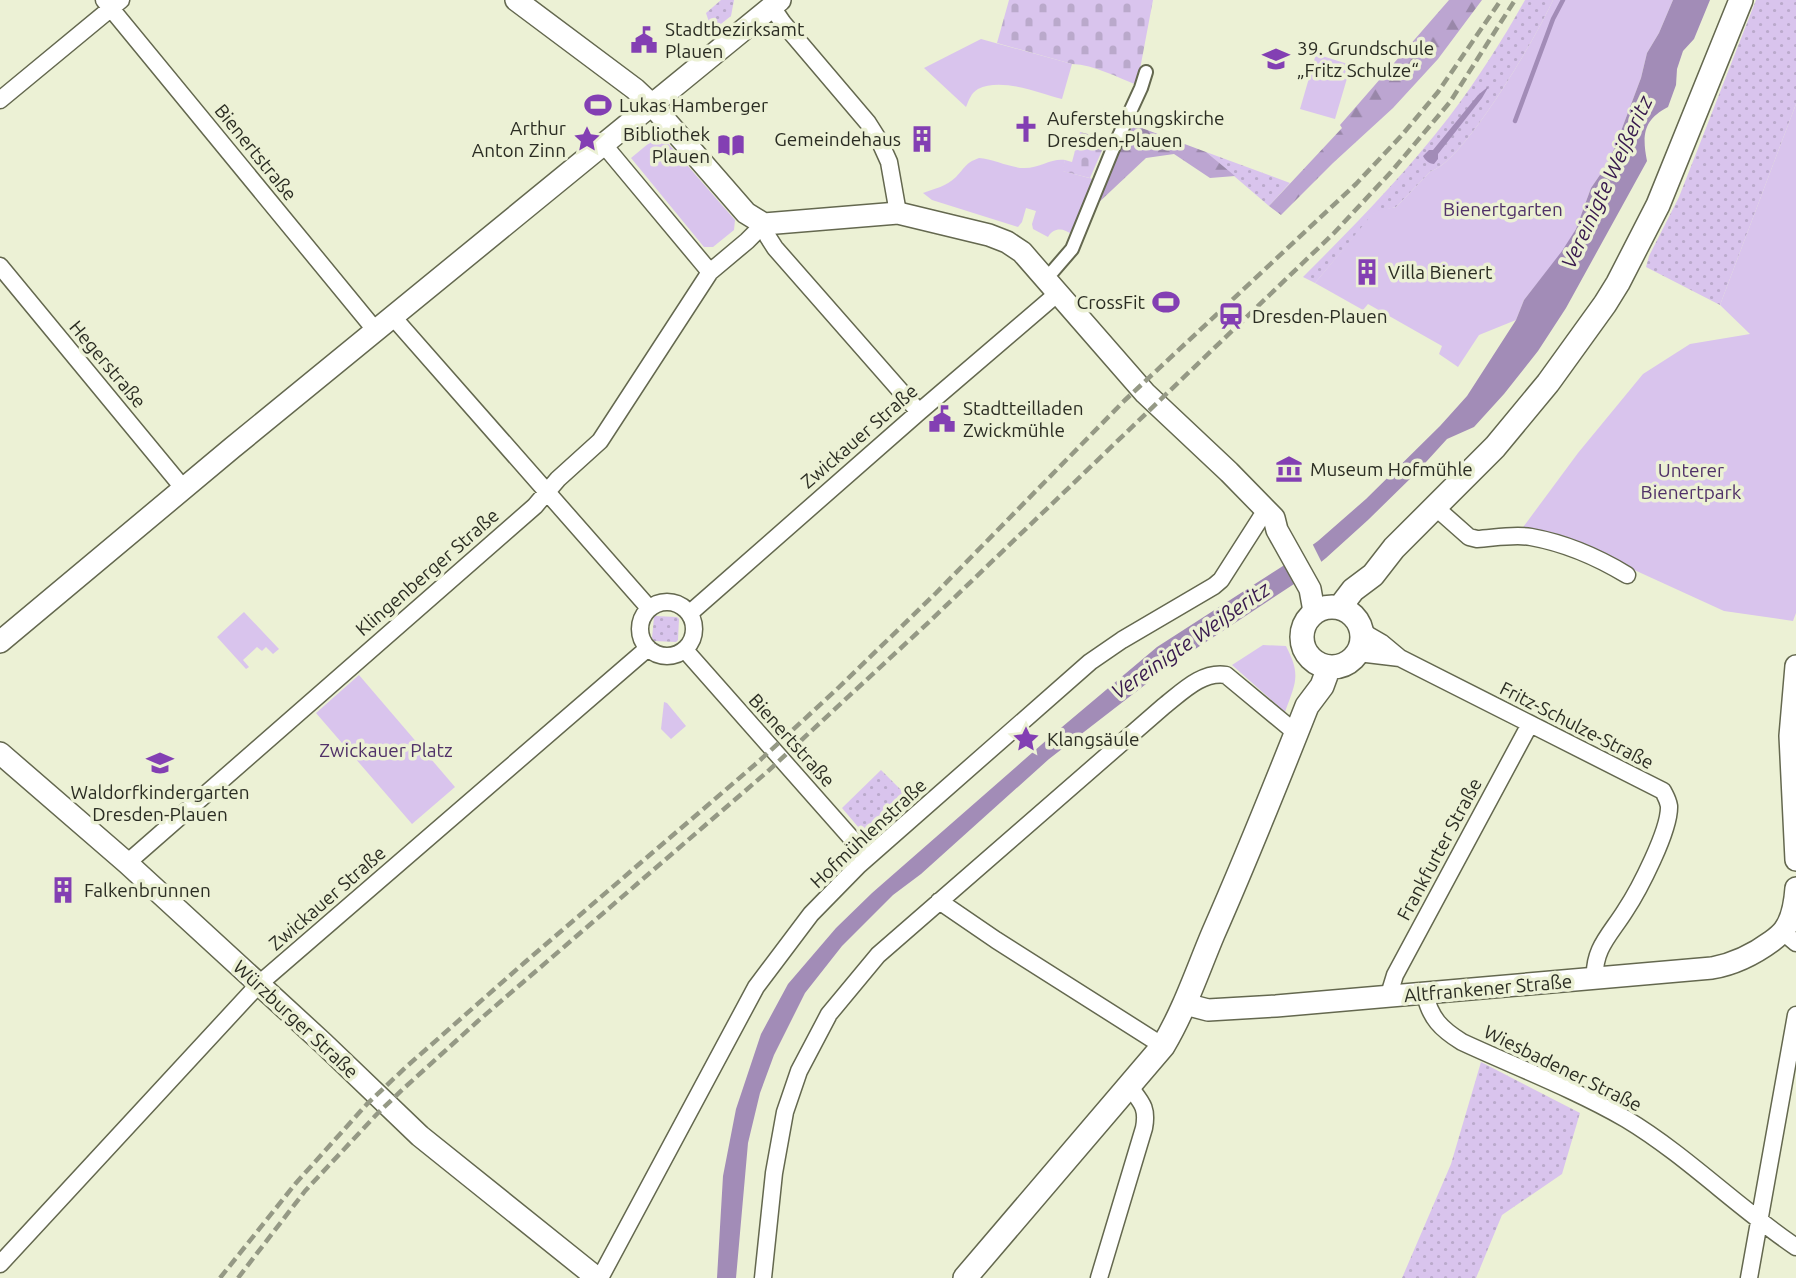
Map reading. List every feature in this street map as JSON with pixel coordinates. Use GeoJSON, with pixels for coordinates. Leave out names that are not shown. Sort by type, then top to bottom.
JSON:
{"type":"FeatureCollection","features":[{"type":"Feature","properties":{"kind":"main road"},"geometry":{"type":"LineString","coordinates":[[1337,615],[1350,662],[1340,666],[1321,664],[1306,652],[1301,643],[1305,621],[1337,615],[1353,590],[1373,575],[1394,548],[1486,456],[1511,427],[1605,304],[1658,205],[1741,0]]}},
{"type":"Feature","properties":{"kind":"main road"},"geometry":{"type":"LineString","coordinates":[[965,1278],[1163,1046],[1185,1004],[1290,729],[1307,706],[1308,681],[1321,664]]}},
{"type":"Feature","properties":{"kind":"street"},"geometry":{"type":"LineString","coordinates":[[516,0],[618,75],[652,105],[746,213],[764,224],[898,213],[976,232],[1006,242],[1022,252],[1145,393],[1270,514],[1289,524],[1291,541],[1337,615]]}},
{"type":"Feature","properties":{"kind":"street"},"geometry":{"type":"LineString","coordinates":[[0,642],[774,2],[783,23],[880,142],[889,162],[898,213]]}},
{"type":"Feature","properties":{"kind":"street"},"geometry":{"type":"LineString","coordinates":[[0,100],[112,3]]}},
{"type":"Feature","properties":{"kind":"street","name":"Bienertstraße"},"geometry":{"type":"LineString","coordinates":[[112,3],[385,324],[546,493],[649,608]]}},
{"type":"Feature","properties":{"kind":"street"},"geometry":{"type":"LineString","coordinates":[[1051,285],[1053,271],[1072,249],[1146,72]]}},
{"type":"Feature","properties":{"kind":"street"},"geometry":{"type":"LineString","coordinates":[[604,145],[710,272]]}},
{"type":"Feature","properties":{"kind":"street"},"geometry":{"type":"LineString","coordinates":[[764,224],[775,247],[919,412]]}},
{"type":"Feature","properties":{"kind":"street","name":"Klingenberger Straße"},"geometry":{"type":"LineString","coordinates":[[127,863],[535,506],[600,441],[710,272],[764,224]]}},
{"type":"Feature","properties":{"kind":"street","name":"Hegerstraße"},"geometry":{"type":"LineString","coordinates":[[0,266],[184,489]]}},
{"type":"Feature","properties":{"kind":"street","name":"Zwickauer Straße"},"geometry":{"type":"LineString","coordinates":[[690,613],[919,412],[1051,285]]}},
{"type":"Feature","properties":{"kind":"street"},"geometry":{"type":"LineString","coordinates":[[1435,507],[1469,537],[1530,537],[1584,554],[1627,575]]}},
{"type":"Feature","properties":{"kind":"street","name":"Hofmühlenstraße"},"geometry":{"type":"LineString","coordinates":[[598,1278],[756,987],[811,914],[868,857],[1090,662],[1221,580],[1260,519],[1270,514]]}},
{"type":"Feature","properties":{"kind":"street"},"geometry":{"type":"LineString","coordinates":[[671,601],[683,606],[690,613],[695,632],[685,650],[665,656],[648,648],[642,639],[640,627],[643,615],[649,608],[671,601]]}},
{"type":"Feature","properties":{"kind":"street","name":"Fritz-Schulze-Straße"},"geometry":{"type":"LineString","coordinates":[[1337,615],[1400,659],[1662,792],[1668,800],[1669,810],[1661,838],[1626,910],[1597,954],[1595,979]]}},
{"type":"Feature","properties":{"kind":"street","name":"Zwickauer Straße"},"geometry":{"type":"LineString","coordinates":[[0,1264],[259,984],[648,648]]}},
{"type":"Feature","properties":{"kind":"street","name":"Bienertstraße"},"geometry":{"type":"LineString","coordinates":[[685,650],[868,857]]}},
{"type":"Feature","properties":{"kind":"street"},"geometry":{"type":"LineString","coordinates":[[1796,666],[1790,736],[1796,860]]}},
{"type":"Feature","properties":{"kind":"street"},"geometry":{"type":"LineString","coordinates":[[763,1278],[774,1173],[785,1112],[799,1071],[829,1014],[878,955],[1164,706],[1209,675],[1226,675],[1235,681],[1290,729]]}},
{"type":"Feature","properties":{"kind":"street","name":"Frankfurter Straße"},"geometry":{"type":"LineString","coordinates":[[1392,996],[1391,988],[1395,975],[1530,724]]}},
{"type":"Feature","properties":{"kind":"street","name":"Würzburger Straße"},"geometry":{"type":"LineString","coordinates":[[0,753],[127,863],[421,1136],[598,1278]]}},
{"type":"Feature","properties":{"kind":"street"},"geometry":{"type":"LineString","coordinates":[[1789,938],[1796,888]]}},
{"type":"Feature","properties":{"kind":"street"},"geometry":{"type":"LineString","coordinates":[[939,901],[1163,1046]]}},
{"type":"Feature","properties":{"kind":"street","name":"Altfrankener Straße"},"geometry":{"type":"LineString","coordinates":[[1185,1004],[1208,1010],[1712,968],[1729,965],[1789,938]]}},
{"type":"Feature","properties":{"kind":"street","name":"Wiesbadener Straße"},"geometry":{"type":"LineString","coordinates":[[1425,994],[1429,1009],[1447,1033],[1627,1120],[1796,1247]]}},
{"type":"Feature","properties":{"kind":"street"},"geometry":{"type":"LineString","coordinates":[[1749,1278],[1796,1015]]}},
{"type":"Feature","properties":{"kind":"street"},"geometry":{"type":"LineString","coordinates":[[1099,1278],[1147,1113],[1129,1086]]}},
{"type":"Feature","properties":{"kind":"green space"},"geometry":{"type":"Polygon","coordinates":[[[721,0],[734,0],[731,16],[712,31],[706,13],[721,0]]]}},
{"type":"Feature","properties":{"kind":"green space"},"geometry":{"type":"Polygon","coordinates":[[[1009,0],[1153,0],[1137,85],[1097,69],[997,43],[1009,0]]]}},
{"type":"Feature","properties":{"kind":"green space"},"geometry":{"type":"Polygon","coordinates":[[[1449,0],[1482,0],[1438,59],[1393,108],[1281,215],[1269,206],[1342,128],[1340,125],[1449,0]]]}},
{"type":"Feature","properties":{"kind":"green space"},"geometry":{"type":"Polygon","coordinates":[[[1525,0],[1553,0],[1517,67],[1462,145],[1445,162],[1431,171],[1396,207],[1375,212],[1315,283],[1303,277],[1379,199],[1432,138],[1479,75],[1525,0]]]}},
{"type":"Feature","properties":{"kind":"green space","name":"Bienertgarten"},"geometry":{"type":"Polygon","coordinates":[[[1553,0],[1673,0],[1647,53],[1641,78],[1615,147],[1591,188],[1576,229],[1563,251],[1524,300],[1516,320],[1479,335],[1458,367],[1439,354],[1442,346],[1368,304],[1363,310],[1315,283],[1375,211],[1396,207],[1431,171],[1445,162],[1462,145],[1517,67],[1553,0]]]}},
{"type":"Feature","properties":{"kind":"green space"},"geometry":{"type":"Polygon","coordinates":[[[1756,0],[1796,0],[1796,104],[1720,305],[1646,267],[1679,197],[1756,0]]]}},
{"type":"Feature","properties":{"kind":"green space"},"geometry":{"type":"Polygon","coordinates":[[[981,39],[1072,64],[1062,99],[1020,87],[998,85],[978,89],[970,97],[966,107],[924,68],[981,39]]]}},
{"type":"Feature","properties":{"kind":"green space"},"geometry":{"type":"Polygon","coordinates":[[[1316,54],[1351,65],[1335,119],[1300,109],[1316,54]]]}},
{"type":"Feature","properties":{"kind":"green space","name":"Unterer Bienertpark"},"geometry":{"type":"Polygon","coordinates":[[[1796,104],[1796,613],[1793,621],[1724,611],[1619,563],[1521,530],[1578,453],[1643,374],[1690,344],[1750,334],[1720,305],[1796,104]]]}},
{"type":"Feature","properties":{"kind":"green space"},"geometry":{"type":"Polygon","coordinates":[[[1131,124],[1206,152],[1235,176],[1210,178],[1174,154],[1146,158],[1096,205],[1131,124]]]}},
{"type":"Feature","properties":{"kind":"green space"},"geometry":{"type":"Polygon","coordinates":[[[1080,132],[1107,139],[1090,178],[1062,171],[1065,160],[1072,162],[1080,132]]]}},
{"type":"Feature","properties":{"kind":"green space"},"geometry":{"type":"Polygon","coordinates":[[[660,134],[735,220],[734,230],[713,247],[704,247],[631,158],[660,134]]]}},
{"type":"Feature","properties":{"kind":"green space"},"geometry":{"type":"Polygon","coordinates":[[[1206,152],[1290,183],[1269,206],[1206,152]]]}},
{"type":"Feature","properties":{"kind":"green space"},"geometry":{"type":"Polygon","coordinates":[[[979,158],[1020,168],[1065,160],[1063,171],[1093,179],[1072,235],[1059,230],[1053,231],[1048,237],[1033,229],[1036,211],[1026,208],[1018,227],[932,200],[923,193],[949,183],[968,164],[979,158]]]}},
{"type":"Feature","properties":{"kind":"green space"},"geometry":{"type":"Polygon","coordinates":[[[244,612],[279,649],[273,654],[266,647],[262,651],[257,647],[243,660],[249,667],[246,669],[217,637],[244,612]]]}},
{"type":"Feature","properties":{"kind":"green space"},"geometry":{"type":"Polygon","coordinates":[[[655,616],[679,619],[676,642],[654,641],[652,638],[655,616]]]}},
{"type":"Feature","properties":{"kind":"green space"},"geometry":{"type":"Polygon","coordinates":[[[1263,645],[1286,646],[1294,664],[1294,686],[1285,712],[1232,665],[1263,645]]]}},
{"type":"Feature","properties":{"kind":"green space","name":"Zwickauer Platz"},"geometry":{"type":"Polygon","coordinates":[[[359,675],[455,787],[412,824],[316,713],[359,675]]]}},
{"type":"Feature","properties":{"kind":"green space"},"geometry":{"type":"Polygon","coordinates":[[[664,702],[686,726],[671,739],[661,729],[664,702]]]}},
{"type":"Feature","properties":{"kind":"green space"},"geometry":{"type":"Polygon","coordinates":[[[881,770],[913,802],[874,836],[865,835],[842,808],[881,770]]]}},
{"type":"Feature","properties":{"kind":"green space"},"geometry":{"type":"Polygon","coordinates":[[[1481,1062],[1580,1113],[1562,1174],[1502,1215],[1476,1278],[1402,1278],[1451,1164],[1481,1062]]]}},
{"type":"Feature","properties":{"kind":"water","name":"Vereinigte Weißeritz"},"geometry":{"type":"Polygon","coordinates":[[[1673,0],[1710,0],[1694,39],[1683,51],[1668,107],[1653,117],[1646,129],[1647,161],[1566,308],[1538,351],[1474,427],[1447,439],[1416,473],[1326,558],[1294,584],[1168,667],[1049,759],[921,874],[893,895],[842,946],[805,993],[774,1055],[760,1093],[748,1143],[736,1278],[717,1278],[723,1176],[736,1109],[761,1034],[788,984],[836,928],[872,893],[1049,738],[1157,647],[1318,541],[1366,499],[1467,396],[1516,320],[1524,300],[1576,229],[1591,188],[1615,147],[1641,78],[1647,53],[1673,0]]]}},
{"type":"Feature","properties":{"kind":"water"},"geometry":{"type":"Polygon","coordinates":[[[1489,86],[1438,154],[1434,164],[1427,162],[1423,156],[1433,150],[1478,95],[1489,86]]]}},
{"type":"Feature","properties":{"kind":"pier"},"geometry":{"type":"Polygon","coordinates":[[[1311,541],[1323,565],[1296,586],[1284,561],[1311,541]]]}},
{"type":"Feature","properties":{"kind":"waterway"},"geometry":{"type":"LineString","coordinates":[[1515,121],[1553,19],[1563,0]]}},
{"type":"Feature","properties":{"kind":"railway"},"geometry":{"type":"LineString","coordinates":[[220,1278],[296,1183],[367,1104],[524,963],[758,762],[836,690],[936,593],[1124,401],[1356,184],[1438,92],[1501,0]]}},
{"type":"Feature","properties":{"kind":"railway"},"geometry":{"type":"LineString","coordinates":[[238,1278],[305,1191],[403,1089],[767,772],[930,621],[1334,233],[1391,172],[1450,102],[1515,0]]}},
{"type":"Feature","properties":{"kind":"place","name":"Stadtbezirksamt Plauen"},"geometry":{"type":"Point","coordinates":[644,40]}},
{"type":"Feature","properties":{"kind":"place","name":"39. Grundschule „Fritz Schulze“"},"geometry":{"type":"Point","coordinates":[1276,59]}},
{"type":"Feature","properties":{"kind":"place","name":"Lukas Hamberger"},"geometry":{"type":"Point","coordinates":[598,105]}},
{"type":"Feature","properties":{"kind":"place","name":"Auferstehungskirche Dresden-Plauen"},"geometry":{"type":"Point","coordinates":[1026,129]}},
{"type":"Feature","properties":{"kind":"place","name":"Arthur Anton Zinn"},"geometry":{"type":"Point","coordinates":[587,139]}},
{"type":"Feature","properties":{"kind":"place","name":"Gemeindehaus"},"geometry":{"type":"Point","coordinates":[922,139]}},
{"type":"Feature","properties":{"kind":"place","name":"Bibliothek Plauen"},"geometry":{"type":"Point","coordinates":[731,145]}},
{"type":"Feature","properties":{"kind":"place","name":"Villa Bienert"},"geometry":{"type":"Point","coordinates":[1367,272]}},
{"type":"Feature","properties":{"kind":"place","name":"CrossFit"},"geometry":{"type":"Point","coordinates":[1166,302]}},
{"type":"Feature","properties":{"kind":"place","name":"Dresden-Plauen"},"geometry":{"type":"Point","coordinates":[1231,316]}},
{"type":"Feature","properties":{"kind":"place","name":"Stadtteilladen Zwickmühle"},"geometry":{"type":"Point","coordinates":[942,419]}},
{"type":"Feature","properties":{"kind":"place","name":"Museum Hofmühle"},"geometry":{"type":"Point","coordinates":[1289,469]}},
{"type":"Feature","properties":{"kind":"place","name":"Klangsäule"},"geometry":{"type":"Point","coordinates":[1026,739]}},
{"type":"Feature","properties":{"kind":"place","name":"Waldorfkindergarten Dresden-Plauen"},"geometry":{"type":"Point","coordinates":[160,763]}},
{"type":"Feature","properties":{"kind":"place","name":"Falkenbrunnen"},"geometry":{"type":"Point","coordinates":[63,890]}}]}
